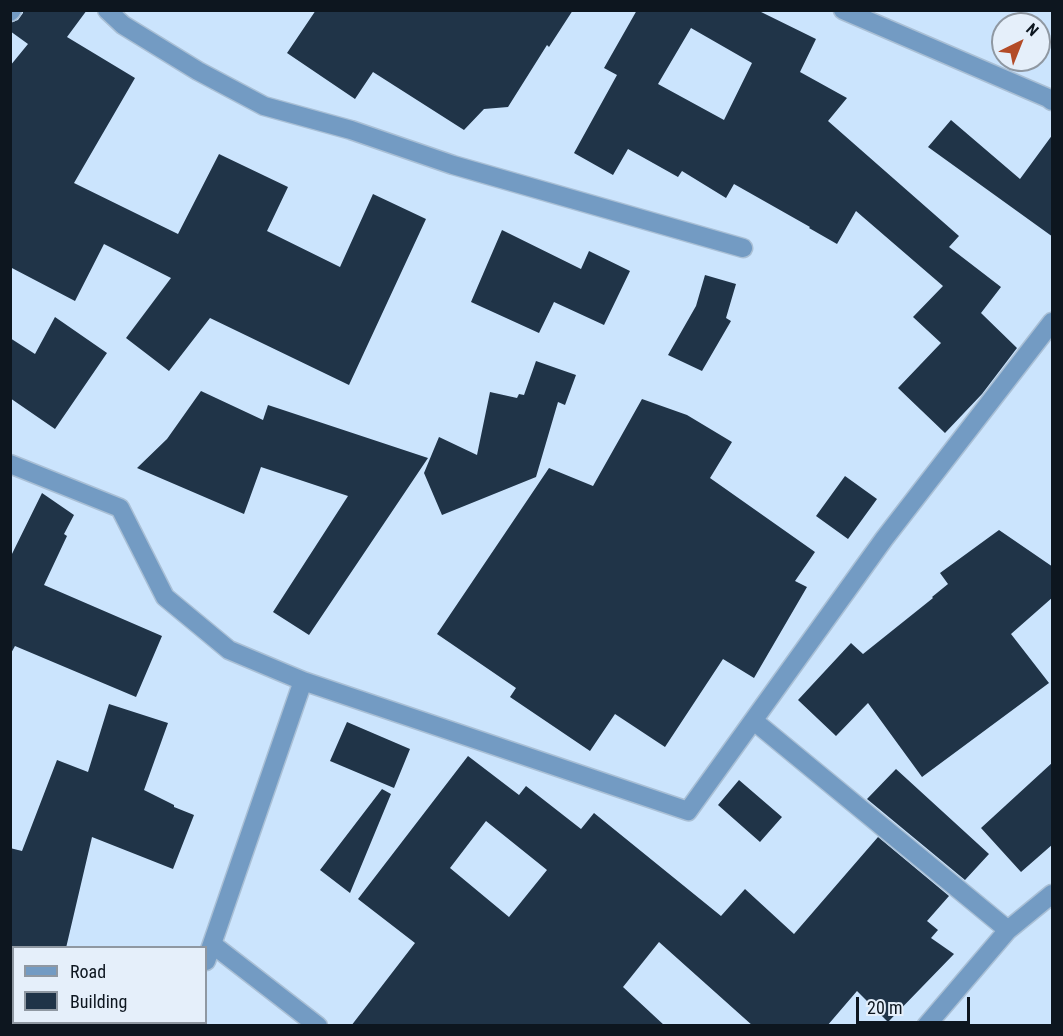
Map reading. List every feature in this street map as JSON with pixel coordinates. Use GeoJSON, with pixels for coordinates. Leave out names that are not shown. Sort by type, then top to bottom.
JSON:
{"type":"FeatureCollection","features":[{"type":"Feature","properties":{"kind":"street"},"geometry":{"type":"LineString","coordinates":[[106,10],[123,25],[264,106],[351,130],[453,165],[743,249]]}},
{"type":"Feature","properties":{"kind":"street"},"geometry":{"type":"LineString","coordinates":[[843,10],[1053,101]]}},
{"type":"Feature","properties":{"kind":"street"},"geometry":{"type":"LineString","coordinates":[[10,464],[120,508],[165,597],[229,650],[303,681],[688,811],[884,539],[1053,322]]}},
{"type":"Feature","properties":{"kind":"street"},"geometry":{"type":"LineString","coordinates":[[303,681],[209,953],[318,1026]]}},
{"type":"Feature","properties":{"kind":"street"},"geometry":{"type":"LineString","coordinates":[[754,721],[1008,930]]}},
{"type":"Feature","properties":{"kind":"street"},"geometry":{"type":"LineString","coordinates":[[926,1026],[1008,930],[1053,894]]}},
{"type":"Feature","properties":{"kind":"building"},"geometry":{"type":"Polygon","coordinates":[[[23,10],[87,10],[67,37],[135,78],[74,183],[178,234],[219,154],[288,187],[267,231],[340,267],[373,194],[426,219],[349,385],[210,318],[169,371],[126,338],[171,278],[104,244],[75,301],[10,267],[10,66],[28,44],[10,31],[10,23],[18,20],[23,10]]]}},
{"type":"Feature","properties":{"kind":"building"},"geometry":{"type":"Polygon","coordinates":[[[316,10],[573,10],[549,47],[547,45],[508,107],[484,109],[464,130],[373,72],[355,99],[287,53],[316,10]]]}},
{"type":"Feature","properties":{"kind":"building"},"geometry":{"type":"Polygon","coordinates":[[[637,10],[757,10],[816,39],[800,72],[847,98],[828,121],[959,236],[949,247],[1001,287],[981,313],[1017,348],[982,394],[945,433],[898,388],[941,343],[913,317],[943,286],[856,211],[837,244],[734,184],[726,198],[682,171],[678,177],[628,149],[613,175],[574,153],[617,75],[604,68],[637,10]],[[691,28],[658,84],[724,120],[752,63],[691,28]]]}},
{"type":"Feature","properties":{"kind":"building"},"geometry":{"type":"Polygon","coordinates":[[[951,120],[1020,179],[1053,134],[1053,237],[928,147],[951,120]]]}},
{"type":"Feature","properties":{"kind":"building"},"geometry":{"type":"Polygon","coordinates":[[[502,230],[581,269],[589,251],[630,271],[604,325],[554,302],[539,333],[471,302],[502,230]]]}},
{"type":"Feature","properties":{"kind":"building"},"geometry":{"type":"Polygon","coordinates":[[[705,275],[736,284],[726,318],[731,321],[702,371],[668,355],[696,306],[705,275]]]}},
{"type":"Feature","properties":{"kind":"building"},"geometry":{"type":"Polygon","coordinates":[[[55,317],[107,353],[55,429],[10,398],[10,338],[35,354],[55,317]]]}},
{"type":"Feature","properties":{"kind":"building"},"geometry":{"type":"Polygon","coordinates":[[[536,361],[576,375],[565,405],[558,402],[536,477],[442,515],[424,473],[439,437],[477,455],[490,392],[517,398],[519,394],[524,395],[536,361]]]}},
{"type":"Feature","properties":{"kind":"building"},"geometry":{"type":"Polygon","coordinates":[[[201,391],[263,420],[268,405],[428,458],[309,635],[273,612],[348,496],[261,467],[244,514],[137,468],[167,439],[201,391]]]}},
{"type":"Feature","properties":{"kind":"building"},"geometry":{"type":"Polygon","coordinates":[[[642,399],[687,415],[732,442],[710,478],[815,552],[795,581],[807,587],[754,678],[723,659],[665,747],[615,714],[590,751],[510,697],[516,688],[437,634],[549,468],[593,486],[642,399]]]}},
{"type":"Feature","properties":{"kind":"building"},"geometry":{"type":"Polygon","coordinates":[[[845,476],[877,499],[848,539],[816,516],[845,476]]]}},
{"type":"Feature","properties":{"kind":"building"},"geometry":{"type":"Polygon","coordinates":[[[42,493],[74,515],[64,534],[67,536],[44,585],[162,636],[136,697],[15,646],[10,655],[10,558],[42,493]]]}},
{"type":"Feature","properties":{"kind":"building"},"geometry":{"type":"Polygon","coordinates":[[[999,530],[1053,567],[1053,597],[1011,634],[1049,683],[922,777],[868,703],[836,736],[798,700],[851,643],[863,654],[933,598],[948,584],[940,573],[999,530]]]}},
{"type":"Feature","properties":{"kind":"building"},"geometry":{"type":"Polygon","coordinates":[[[109,704],[168,723],[144,790],[194,815],[173,869],[92,837],[66,946],[12,946],[10,948],[10,848],[22,851],[57,760],[88,772],[109,704]]]}},
{"type":"Feature","properties":{"kind":"building"},"geometry":{"type":"Polygon","coordinates":[[[347,722],[410,749],[394,788],[330,761],[347,722]]]}},
{"type":"Feature","properties":{"kind":"building"},"geometry":{"type":"Polygon","coordinates":[[[468,756],[519,795],[526,786],[581,829],[594,813],[721,916],[745,889],[794,934],[878,837],[949,896],[927,921],[938,930],[931,938],[954,954],[888,1022],[857,991],[827,1026],[753,1026],[659,942],[623,987],[665,1026],[351,1026],[415,943],[358,899],[468,756]],[[486,821],[450,868],[509,917],[547,870],[486,821]]]}},
{"type":"Feature","properties":{"kind":"building"},"geometry":{"type":"Polygon","coordinates":[[[1053,762],[1053,844],[1021,872],[981,828],[1053,762]]]}},
{"type":"Feature","properties":{"kind":"building"},"geometry":{"type":"Polygon","coordinates":[[[896,769],[989,854],[965,880],[867,799],[896,769]]]}},
{"type":"Feature","properties":{"kind":"building"},"geometry":{"type":"Polygon","coordinates":[[[739,780],[782,817],[760,842],[718,805],[739,780]]]}},
{"type":"Feature","properties":{"kind":"building"},"geometry":{"type":"Polygon","coordinates":[[[382,789],[391,794],[350,893],[320,870],[382,789]]]}}]}
